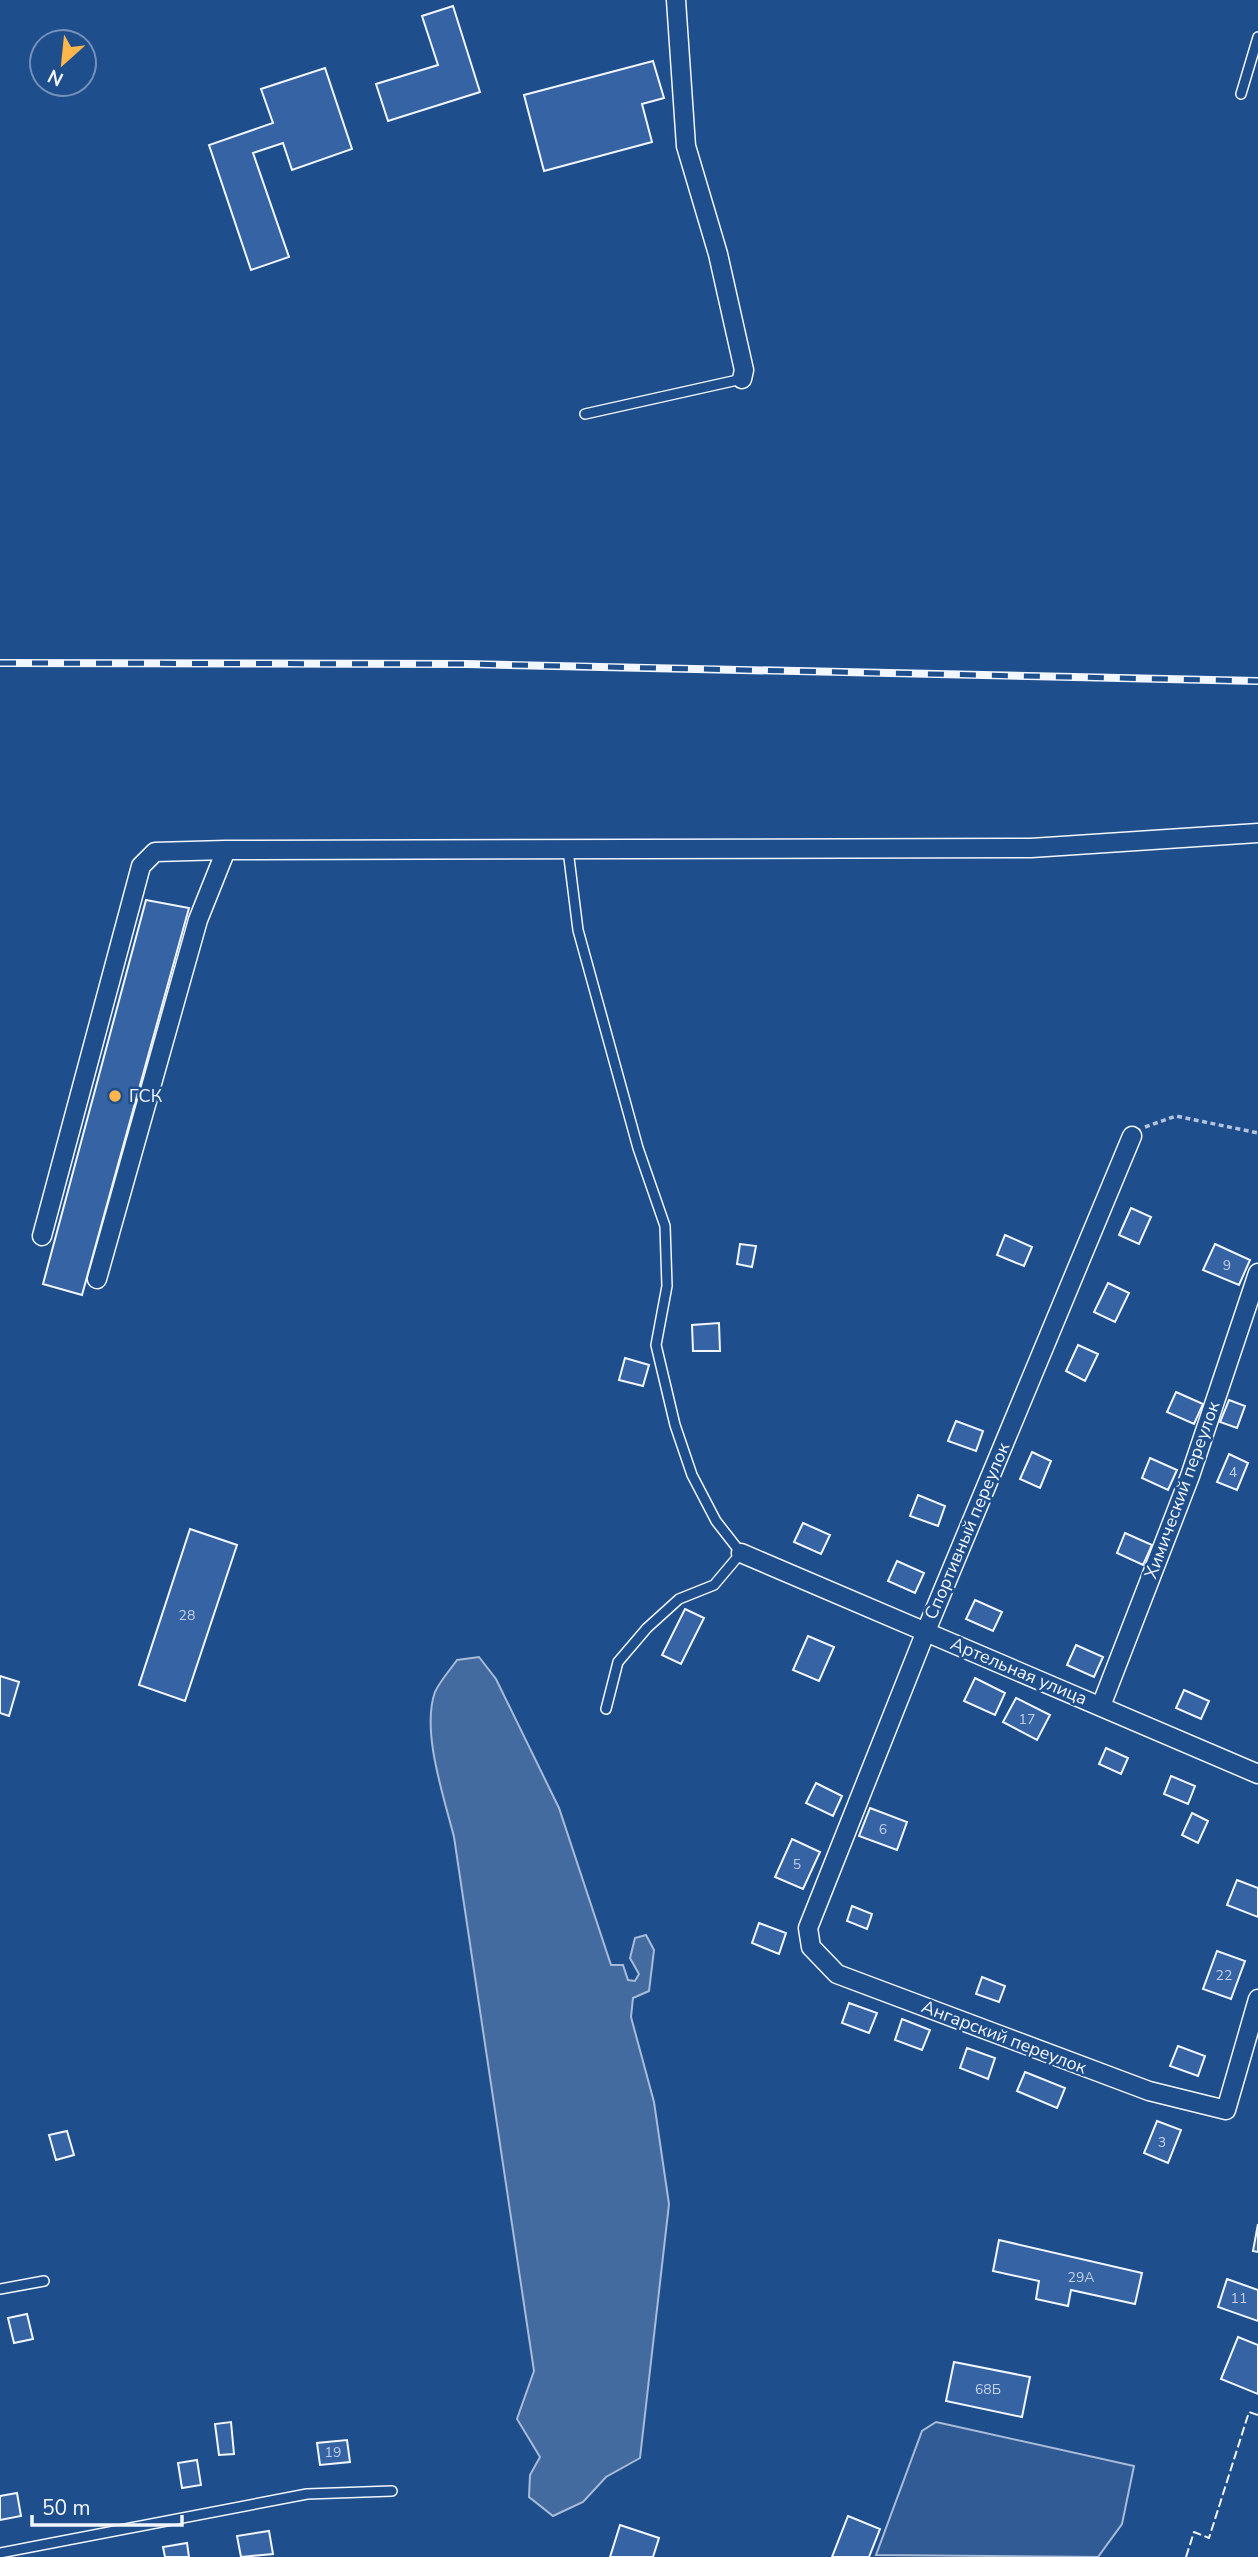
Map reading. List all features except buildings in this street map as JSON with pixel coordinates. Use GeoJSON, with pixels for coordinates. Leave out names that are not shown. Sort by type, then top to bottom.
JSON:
{"type":"FeatureCollection","features":[{"type":"Feature","properties":{"kind":"street"},"geometry":{"type":"LineString","coordinates":[[676,0],[686,146],[718,254],[744,370],[742,379]]}},
{"type":"Feature","properties":{"kind":"street"},"geometry":{"type":"LineString","coordinates":[[42,1236],[141,866],[155,852],[1031,848],[1258,834]]}},
{"type":"Feature","properties":{"kind":"street"},"geometry":{"type":"LineString","coordinates":[[97,1279],[198,920],[226,850]]}},
{"type":"Feature","properties":{"kind":"street","name":"Спортивный переулок"},"geometry":{"type":"LineString","coordinates":[[808,1928],[926,1631],[1132,1136]]}},
{"type":"Feature","properties":{"kind":"street","name":"Химический переулок"},"geometry":{"type":"LineString","coordinates":[[1101,1706],[1190,1476],[1258,1273]]}},
{"type":"Feature","properties":{"kind":"street","name":"Артельная улица"},"geometry":{"type":"LineString","coordinates":[[741,1553],[1258,1773]]}},
{"type":"Feature","properties":{"kind":"street","name":"Ангарский переулок"},"geometry":{"type":"LineString","coordinates":[[808,1928],[811,1947],[838,1974],[1149,2091],[1226,2110],[1258,1999]]}},
{"type":"Feature","properties":{"kind":"lane"},"geometry":{"type":"LineString","coordinates":[[1241,94],[1258,37]]}},
{"type":"Feature","properties":{"kind":"lane"},"geometry":{"type":"LineString","coordinates":[[585,414],[742,379]]}},
{"type":"Feature","properties":{"kind":"lane"},"geometry":{"type":"LineString","coordinates":[[568,850],[578,930],[638,1148],[666,1226],[667,1286],[656,1345],[675,1425],[692,1475],[716,1521],[741,1553],[714,1586],[679,1600],[647,1628],[618,1662],[606,1709]]}},
{"type":"Feature","properties":{"kind":"lane"},"geometry":{"type":"LineString","coordinates":[[0,2289],[44,2281]]}},
{"type":"Feature","properties":{"kind":"lane"},"geometry":{"type":"LineString","coordinates":[[0,2553],[307,2494],[392,2491]]}},
{"type":"Feature","properties":{"kind":"path"},"geometry":{"type":"LineString","coordinates":[[1132,1136],[1152,1122],[1176,1116],[1258,1132]]}},
{"type":"Feature","properties":{"kind":"shaded area"},"geometry":{"type":"Polygon","coordinates":[[[479,1657],[496,1679],[559,1808],[611,1965],[623,1965],[628,1980],[635,1981],[639,1974],[630,1958],[635,1938],[646,1935],[654,1950],[649,1991],[633,1998],[631,2017],[654,2102],[669,2204],[640,2458],[606,2477],[583,2502],[553,2516],[529,2497],[530,2475],[540,2457],[517,2419],[534,2371],[454,1837],[432,1744],[431,1708],[437,1688],[457,1660],[479,1657]]]}},
{"type":"Feature","properties":{"kind":"shaded area"},"geometry":{"type":"Polygon","coordinates":[[[936,2422],[1134,2466],[1122,2524],[1098,2557],[876,2555],[922,2431],[936,2422]]]}},
{"type":"Feature","properties":{"kind":"railway"},"geometry":{"type":"LineString","coordinates":[[0,663],[466,664],[1258,681]]}},
{"type":"Feature","properties":{"kind":"fence"},"geometry":{"type":"LineString","coordinates":[[1186,2557],[1194,2532],[1209,2538],[1249,2412],[1258,2415]]}},
{"type":"Feature","properties":{"kind":"place","name":"ГСК"},"geometry":{"type":"Point","coordinates":[115,1096]}}]}
